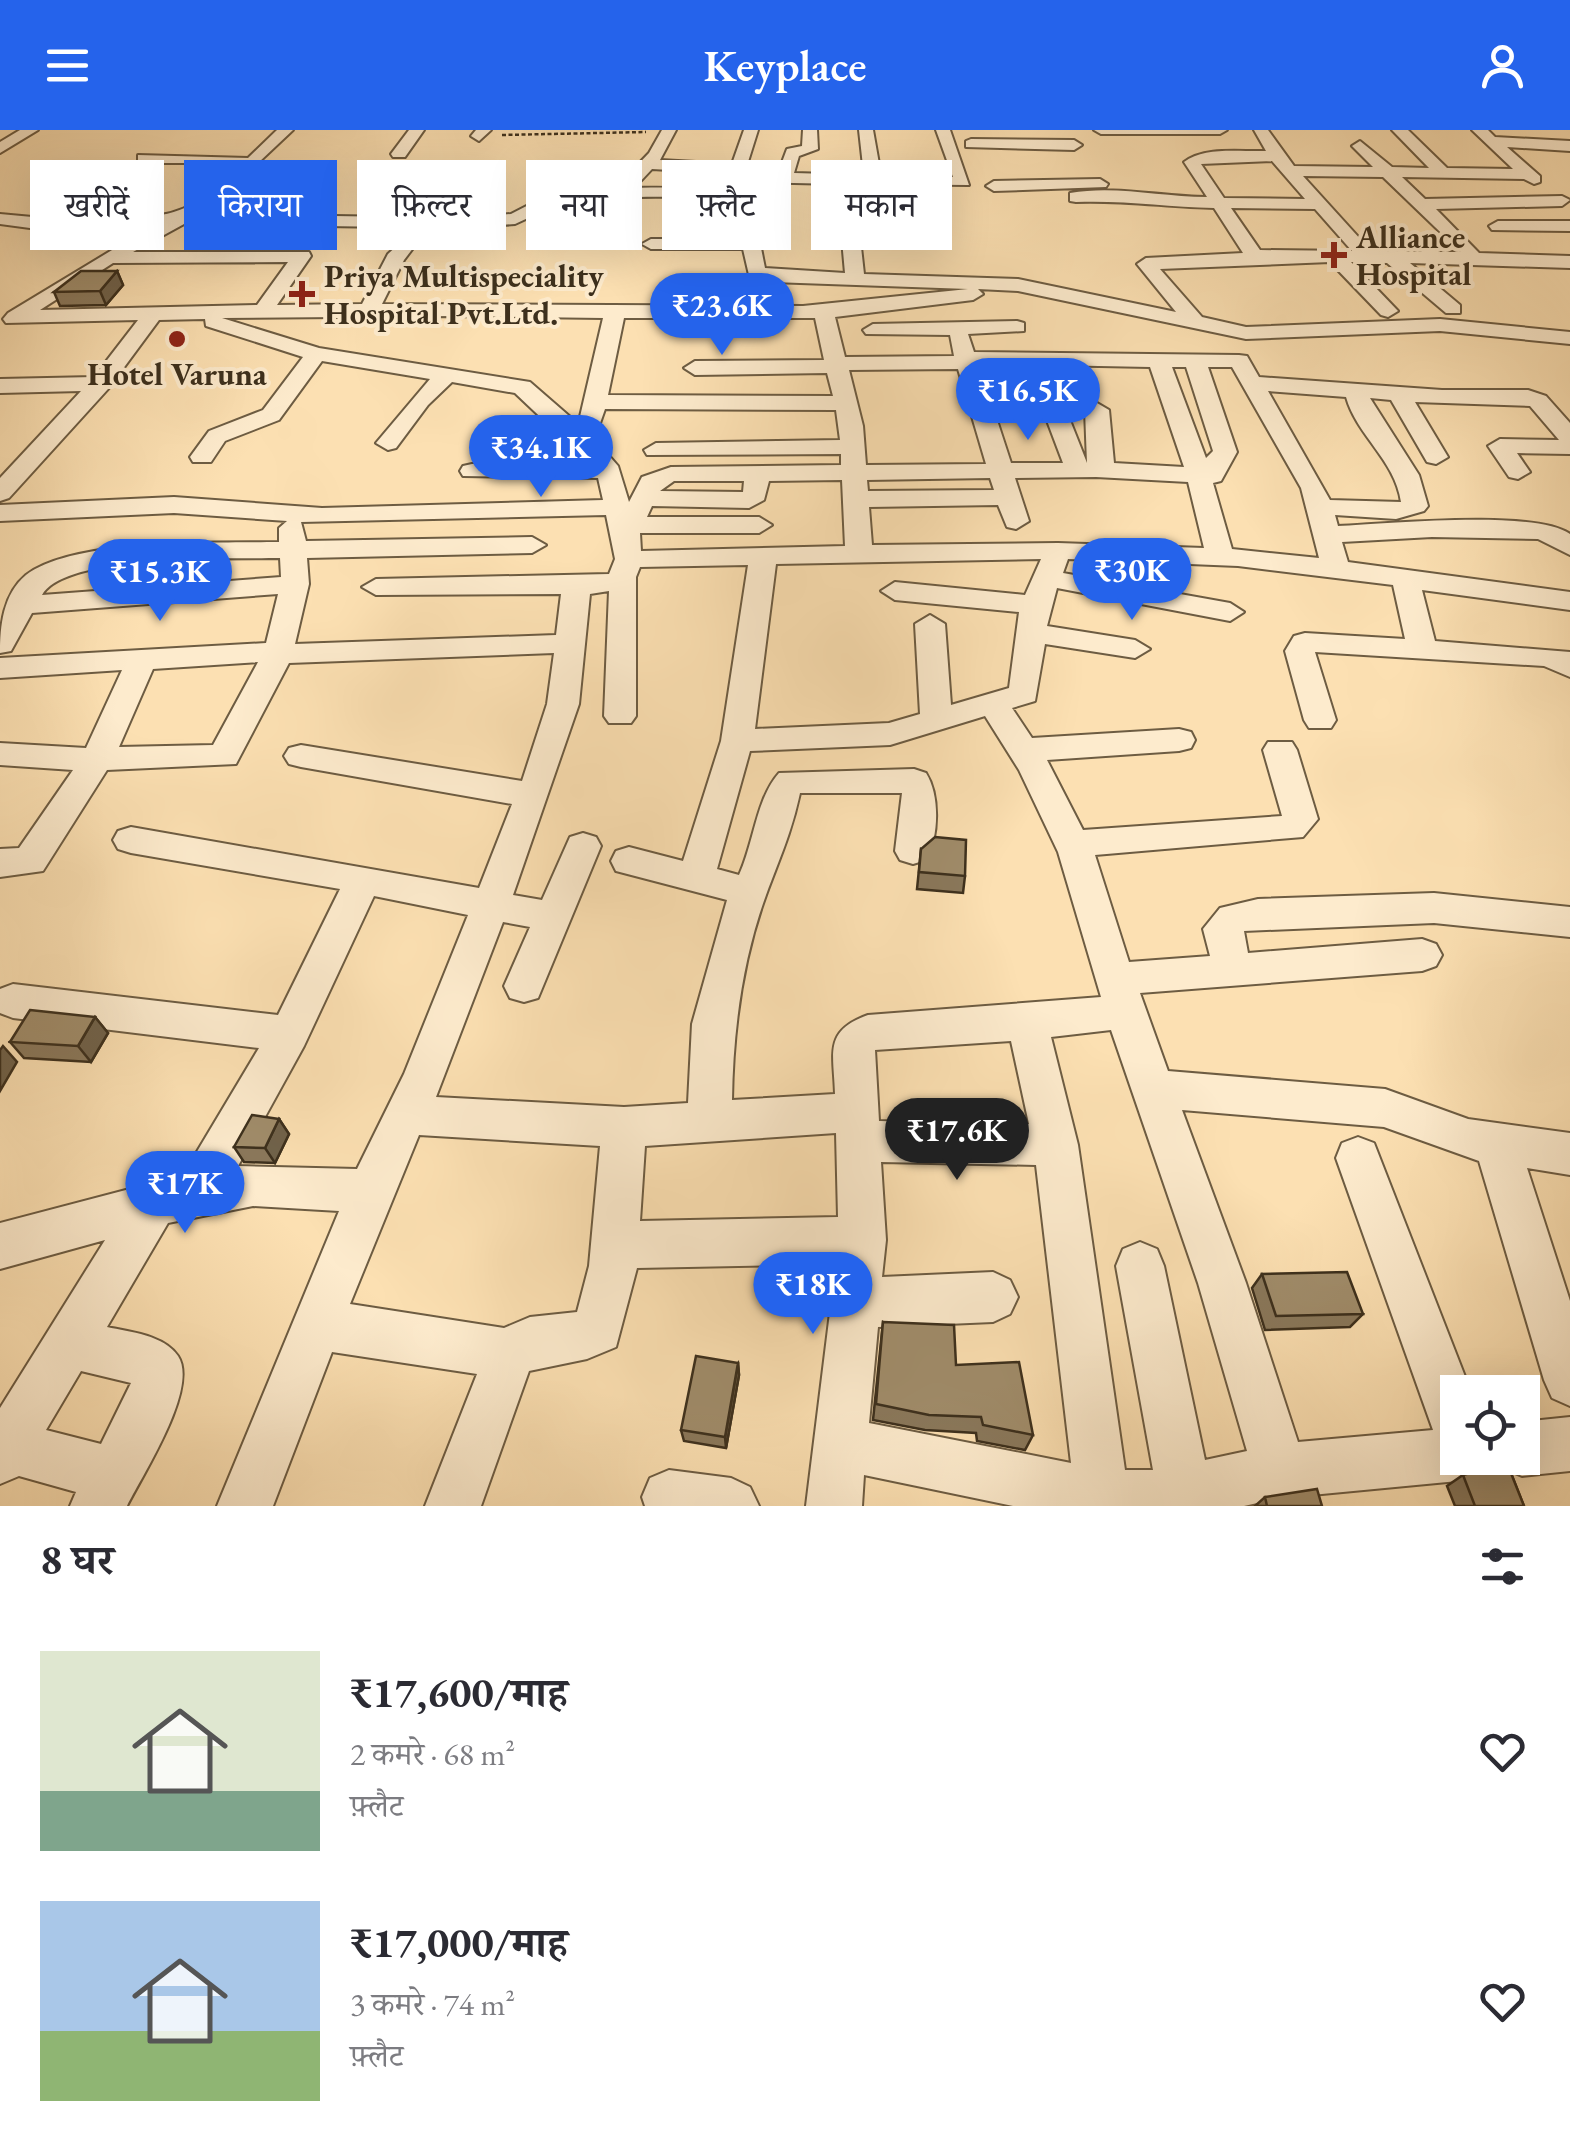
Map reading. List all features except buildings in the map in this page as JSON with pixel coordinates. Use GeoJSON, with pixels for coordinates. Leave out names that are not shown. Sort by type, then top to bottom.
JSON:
{"type":"FeatureCollection","features":[{"type":"Feature","properties":{"kind":"street"},"geometry":{"type":"LineString","coordinates":[[0,148],[31,130]]}},
{"type":"Feature","properties":{"kind":"street"},"geometry":{"type":"LineString","coordinates":[[144,158],[242,159],[272,130]]}},
{"type":"Feature","properties":{"kind":"street"},"geometry":{"type":"LineString","coordinates":[[252,160],[286,130]]}},
{"type":"Feature","properties":{"kind":"street"},"geometry":{"type":"LineString","coordinates":[[399,154],[417,130]]}},
{"type":"Feature","properties":{"kind":"street"},"geometry":{"type":"LineString","coordinates":[[654,156],[728,149],[751,130]]}},
{"type":"Feature","properties":{"kind":"street"},"geometry":{"type":"LineString","coordinates":[[790,160],[792,152],[810,148],[810,130]]}},
{"type":"Feature","properties":{"kind":"street"},"geometry":{"type":"LineString","coordinates":[[866,130],[870,160]]}},
{"type":"Feature","properties":{"kind":"street"},"geometry":{"type":"LineString","coordinates":[[944,130],[984,170],[1016,186],[1058,185],[1220,204],[1320,204]]}},
{"type":"Feature","properties":{"kind":"street"},"geometry":{"type":"LineString","coordinates":[[971,144],[1077,149],[1062,130]]}},
{"type":"Feature","properties":{"kind":"street"},"geometry":{"type":"LineString","coordinates":[[1101,130],[1220,130]]}},
{"type":"Feature","properties":{"kind":"street"},"geometry":{"type":"LineString","coordinates":[[1261,130],[1276,156],[1369,259]]}},
{"type":"Feature","properties":{"kind":"street"},"geometry":{"type":"LineString","coordinates":[[1398,130],[1442,172]]}},
{"type":"Feature","properties":{"kind":"street"},"geometry":{"type":"LineString","coordinates":[[1511,130],[1570,133]]}},
{"type":"Feature","properties":{"kind":"street"},"geometry":{"type":"LineString","coordinates":[[642,171],[669,131]]}},
{"type":"Feature","properties":{"kind":"street"},"geometry":{"type":"LineString","coordinates":[[1485,136],[1570,146]]}},
{"type":"Feature","properties":{"kind":"street"},"geometry":{"type":"LineString","coordinates":[[1485,136],[1566,204]]}},
{"type":"Feature","properties":{"kind":"street"},"geometry":{"type":"LineString","coordinates":[[952,182],[963,182],[1033,145]]}},
{"type":"Feature","properties":{"kind":"street"},"geometry":{"type":"LineString","coordinates":[[1033,145],[1058,185]]}},
{"type":"Feature","properties":{"kind":"street"},"geometry":{"type":"LineString","coordinates":[[1360,146],[1470,252],[1470,258]]}},
{"type":"Feature","properties":{"kind":"street"},"geometry":{"type":"LineString","coordinates":[[728,149],[735,160]]}},
{"type":"Feature","properties":{"kind":"street"},"geometry":{"type":"LineString","coordinates":[[654,156],[676,160]]}},
{"type":"Feature","properties":{"kind":"street"},"geometry":{"type":"LineString","coordinates":[[1261,258],[1224,225],[1220,204],[1193,159],[1276,156]]}},
{"type":"Feature","properties":{"kind":"street"},"geometry":{"type":"LineString","coordinates":[[1091,169],[1106,190]]}},
{"type":"Feature","properties":{"kind":"street"},"geometry":{"type":"LineString","coordinates":[[1290,171],[1527,174]]}},
{"type":"Feature","properties":{"kind":"street"},"geometry":{"type":"LineString","coordinates":[[1076,198],[1146,183]]}},
{"type":"Feature","properties":{"kind":"street"},"geometry":{"type":"LineString","coordinates":[[1416,204],[1566,204]]}},
{"type":"Feature","properties":{"kind":"street"},"geometry":{"type":"LineString","coordinates":[[650,213],[662,212]]}},
{"type":"Feature","properties":{"kind":"street"},"geometry":{"type":"LineString","coordinates":[[164,225],[184,214]]}},
{"type":"Feature","properties":{"kind":"street"},"geometry":{"type":"LineString","coordinates":[[337,222],[475,222],[526,214]]}},
{"type":"Feature","properties":{"kind":"street"},"geometry":{"type":"LineString","coordinates":[[0,218],[30,222]]}},
{"type":"Feature","properties":{"kind":"street"},"geometry":{"type":"LineString","coordinates":[[174,220],[184,220]]}},
{"type":"Feature","properties":{"kind":"street"},"geometry":{"type":"LineString","coordinates":[[1442,227],[1570,226]]}},
{"type":"Feature","properties":{"kind":"street"},"geometry":{"type":"LineString","coordinates":[[651,244],[703,244],[706,258],[751,251],[756,270],[772,276],[1018,285],[1209,328],[1270,334],[1440,325],[1570,338]]}},
{"type":"Feature","properties":{"kind":"street"},"geometry":{"type":"LineString","coordinates":[[5,320],[113,250]]}},
{"type":"Feature","properties":{"kind":"street"},"geometry":{"type":"LineString","coordinates":[[264,311],[306,250]]}},
{"type":"Feature","properties":{"kind":"street"},"geometry":{"type":"LineString","coordinates":[[354,360],[378,314],[395,258],[402,250]]}},
{"type":"Feature","properties":{"kind":"street"},"geometry":{"type":"LineString","coordinates":[[852,250],[855,277]]}},
{"type":"Feature","properties":{"kind":"street"},"geometry":{"type":"LineString","coordinates":[[100,257],[302,256]]}},
{"type":"Feature","properties":{"kind":"street"},"geometry":{"type":"LineString","coordinates":[[1336,569],[1322,507],[1239,361],[1146,264],[1261,258],[1570,262]]}},
{"type":"Feature","properties":{"kind":"street"},"geometry":{"type":"LineString","coordinates":[[1337,259],[1388,311]]}},
{"type":"Feature","properties":{"kind":"street"},"geometry":{"type":"LineString","coordinates":[[1394,259],[1453,310]]}},
{"type":"Feature","properties":{"kind":"street"},"geometry":{"type":"LineString","coordinates":[[245,1506],[314,1324],[406,1115],[533,795],[563,704],[580,587],[628,534],[749,500],[755,495],[757,473],[842,396],[913,306],[1018,285]]}},
{"type":"Feature","properties":{"kind":"street"},"geometry":{"type":"LineString","coordinates":[[5,320],[264,311],[614,320],[698,312],[697,331],[842,396],[1009,497],[1091,470],[1212,476],[1213,465],[1225,452],[1195,360]]}},
{"type":"Feature","properties":{"kind":"street"},"geometry":{"type":"LineString","coordinates":[[1357,329],[1350,321],[1356,316],[1388,311],[1479,311]]}},
{"type":"Feature","properties":{"kind":"street"},"geometry":{"type":"LineString","coordinates":[[184,313],[316,354],[522,388],[583,440],[609,471],[628,534],[620,716]]}},
{"type":"Feature","properties":{"kind":"street"},"geometry":{"type":"LineString","coordinates":[[0,493],[100,384],[154,314]]}},
{"type":"Feature","properties":{"kind":"street"},"geometry":{"type":"LineString","coordinates":[[583,440],[599,393],[614,320]]}},
{"type":"Feature","properties":{"kind":"street"},"geometry":{"type":"LineString","coordinates":[[599,393],[692,386],[842,396],[929,342],[927,330],[1017,327]]}},
{"type":"Feature","properties":{"kind":"street"},"geometry":{"type":"LineString","coordinates":[[956,329],[1009,497]]}},
{"type":"Feature","properties":{"kind":"street"},"geometry":{"type":"LineString","coordinates":[[202,457],[217,436],[272,415],[316,354]]}},
{"type":"Feature","properties":{"kind":"street"},"geometry":{"type":"LineString","coordinates":[[1035,358],[1091,470]]}},
{"type":"Feature","properties":{"kind":"street"},"geometry":{"type":"LineString","coordinates":[[656,450],[967,360],[1239,361]]}},
{"type":"Feature","properties":{"kind":"street"},"geometry":{"type":"LineString","coordinates":[[1159,360],[1199,477],[1220,557]]}},
{"type":"Feature","properties":{"kind":"street"},"geometry":{"type":"LineString","coordinates":[[388,443],[420,400],[448,374]]}},
{"type":"Feature","properties":{"kind":"street"},"geometry":{"type":"LineString","coordinates":[[1252,383],[1399,394],[1532,398],[1570,437]]}},
{"type":"Feature","properties":{"kind":"street"},"geometry":{"type":"LineString","coordinates":[[0,386],[100,384]]}},
{"type":"Feature","properties":{"kind":"street"},"geometry":{"type":"LineString","coordinates":[[692,386],[842,396]]}},
{"type":"Feature","properties":{"kind":"street"},"geometry":{"type":"LineString","coordinates":[[1303,386],[1322,419]]}},
{"type":"Feature","properties":{"kind":"street"},"geometry":{"type":"LineString","coordinates":[[1322,507],[1396,511],[1414,506],[1391,451],[1362,416],[1356,390]]}},
{"type":"Feature","properties":{"kind":"street"},"geometry":{"type":"LineString","coordinates":[[1399,394],[1436,457]]}},
{"type":"Feature","properties":{"kind":"street"},"geometry":{"type":"LineString","coordinates":[[842,396],[859,554]]}},
{"type":"Feature","properties":{"kind":"street"},"geometry":{"type":"LineString","coordinates":[[1091,470],[1102,434],[1098,410]]}},
{"type":"Feature","properties":{"kind":"street"},"geometry":{"type":"LineString","coordinates":[[1518,472],[1500,446],[1570,446]]}},
{"type":"Feature","properties":{"kind":"street"},"geometry":{"type":"LineString","coordinates":[[472,471],[609,471]]}},
{"type":"Feature","properties":{"kind":"street"},"geometry":{"type":"LineString","coordinates":[[0,513],[190,506],[292,516],[628,534],[763,557],[859,554],[1042,591],[1230,612]]}},
{"type":"Feature","properties":{"kind":"street"},"geometry":{"type":"LineString","coordinates":[[160,552],[190,506]]}},
{"type":"Feature","properties":{"kind":"street"},"geometry":{"type":"LineString","coordinates":[[0,754],[97,758],[224,756],[278,653],[296,584],[292,516]]}},
{"type":"Feature","properties":{"kind":"street"},"geometry":{"type":"LineString","coordinates":[[628,534],[759,525]]}},
{"type":"Feature","properties":{"kind":"street"},"geometry":{"type":"LineString","coordinates":[[1329,535],[1373,536],[1417,529],[1539,532],[1554,535],[1570,547]]}},
{"type":"Feature","properties":{"kind":"street"},"geometry":{"type":"LineString","coordinates":[[0,644],[35,582],[60,568],[160,552],[532,545]]}},
{"type":"Feature","properties":{"kind":"street"},"geometry":{"type":"LineString","coordinates":[[696,877],[737,742],[763,557]]}},
{"type":"Feature","properties":{"kind":"street"},"geometry":{"type":"LineString","coordinates":[[895,591],[1042,591],[1220,557],[1570,601]]}},
{"type":"Feature","properties":{"kind":"street"},"geometry":{"type":"LineString","coordinates":[[1405,579],[1422,651]]}},
{"type":"Feature","properties":{"kind":"street"},"geometry":{"type":"LineString","coordinates":[[20,605],[296,584]]}},
{"type":"Feature","properties":{"kind":"street"},"geometry":{"type":"LineString","coordinates":[[376,587],[580,587]]}},
{"type":"Feature","properties":{"kind":"street"},"geometry":{"type":"LineString","coordinates":[[1042,591],[1135,649]]}},
{"type":"Feature","properties":{"kind":"street"},"geometry":{"type":"LineString","coordinates":[[737,742],[890,734],[1024,694],[1042,591]]}},
{"type":"Feature","properties":{"kind":"street"},"geometry":{"type":"LineString","coordinates":[[930,624],[936,722]]}},
{"type":"Feature","properties":{"kind":"street"},"geometry":{"type":"LineString","coordinates":[[1320,720],[1300,651],[1306,642],[1554,658],[1570,667]]}},
{"type":"Feature","properties":{"kind":"street"},"geometry":{"type":"LineString","coordinates":[[0,668],[416,646],[570,644]]}},
{"type":"Feature","properties":{"kind":"street"},"geometry":{"type":"LineString","coordinates":[[0,862],[30,860],[97,758],[142,660]]}},
{"type":"Feature","properties":{"kind":"street"},"geometry":{"type":"LineString","coordinates":[[994,706],[1023,750],[1072,844],[1120,996],[1222,1283],[1280,1472]]}},
{"type":"Feature","properties":{"kind":"street"},"geometry":{"type":"LineString","coordinates":[[1023,750],[1179,740]]}},
{"type":"Feature","properties":{"kind":"street"},"geometry":{"type":"LineString","coordinates":[[1072,844],[1291,828],[1300,818],[1299,806],[1280,750]]}},
{"type":"Feature","properties":{"kind":"street"},"geometry":{"type":"LineString","coordinates":[[301,756],[533,795]]}},
{"type":"Feature","properties":{"kind":"street"},"geometry":{"type":"LineString","coordinates":[[709,1124],[713,1024],[747,896],[761,874],[784,789],[791,780],[914,781],[919,793],[913,851]]}},
{"type":"Feature","properties":{"kind":"street"},"geometry":{"type":"LineString","coordinates":[[131,840],[553,916]]}},
{"type":"Feature","properties":{"kind":"street"},"geometry":{"type":"LineString","coordinates":[[524,986],[583,846]]}},
{"type":"Feature","properties":{"kind":"street"},"geometry":{"type":"LineString","coordinates":[[629,861],[740,889],[747,896]]}},
{"type":"Feature","properties":{"kind":"street"},"geometry":{"type":"LineString","coordinates":[[69,1343],[146,1361],[159,1372],[155,1395],[106,1491],[3,1451],[69,1343],[176,1199],[289,1034],[363,880]]}},
{"type":"Feature","properties":{"kind":"street"},"geometry":{"type":"LineString","coordinates":[[1234,971],[1222,929],[1226,922],[1246,916],[1434,908],[1570,922]]}},
{"type":"Feature","properties":{"kind":"street"},"geometry":{"type":"LineString","coordinates":[[834,1506],[862,1240],[852,1049],[859,1035],[1027,1024],[1120,996],[1234,971],[1422,955]]}},
{"type":"Feature","properties":{"kind":"street"},"geometry":{"type":"LineString","coordinates":[[13,1001],[289,1034]]}},
{"type":"Feature","properties":{"kind":"street"},"geometry":{"type":"LineString","coordinates":[[1027,1024],[1056,1145],[1102,1497]]}},
{"type":"Feature","properties":{"kind":"street"},"geometry":{"type":"LineString","coordinates":[[1154,1089],[1385,1108],[1497,1145],[1570,1154]]}},
{"type":"Feature","properties":{"kind":"street"},"geometry":{"type":"LineString","coordinates":[[406,1115],[624,1127],[858,1127],[1056,1145]]}},
{"type":"Feature","properties":{"kind":"street"},"geometry":{"type":"LineString","coordinates":[[454,1506],[510,1354],[529,1340],[574,1338],[598,1329],[614,1245],[624,1127]]}},
{"type":"Feature","properties":{"kind":"street"},"geometry":{"type":"LineString","coordinates":[[1497,1145],[1570,1380]]}},
{"type":"Feature","properties":{"kind":"street"},"geometry":{"type":"LineString","coordinates":[[1358,1158],[1440,1378]]}},
{"type":"Feature","properties":{"kind":"street"},"geometry":{"type":"LineString","coordinates":[[0,1246],[176,1199],[253,1185],[370,1191]]}},
{"type":"Feature","properties":{"kind":"street"},"geometry":{"type":"LineString","coordinates":[[614,1245],[862,1240]]}},
{"type":"Feature","properties":{"kind":"street"},"geometry":{"type":"LineString","coordinates":[[1140,1266],[1184,1492]]}},
{"type":"Feature","properties":{"kind":"street"},"geometry":{"type":"LineString","coordinates":[[857,1302],[992,1296]]}},
{"type":"Feature","properties":{"kind":"street"},"geometry":{"type":"LineString","coordinates":[[314,1324],[510,1354]]}},
{"type":"Feature","properties":{"kind":"street"},"geometry":{"type":"LineString","coordinates":[[841,1444],[1102,1497],[1184,1492],[1280,1472],[1440,1456]]}},
{"type":"Feature","properties":{"kind":"street"},"geometry":{"type":"LineString","coordinates":[[1540,1446],[1570,1444]]}},
{"type":"Feature","properties":{"kind":"street"},"geometry":{"type":"LineString","coordinates":[[669,1497],[731,1506]]}},
{"type":"Feature","properties":{"kind":"path"},"geometry":{"type":"LineString","coordinates":[[487,134],[669,131]]}},
{"type":"Feature","properties":{"kind":"place","name":"Alliance Hospital"},"geometry":{"type":"Point","coordinates":[1334,255]}},
{"type":"Feature","properties":{"kind":"place","name":"Priya Multispeciality Hospital Pvt.Ltd."},"geometry":{"type":"Point","coordinates":[302,294]}},
{"type":"Feature","properties":{"kind":"place","name":"Hotel Varuna"},"geometry":{"type":"Point","coordinates":[177,339]}}]}
